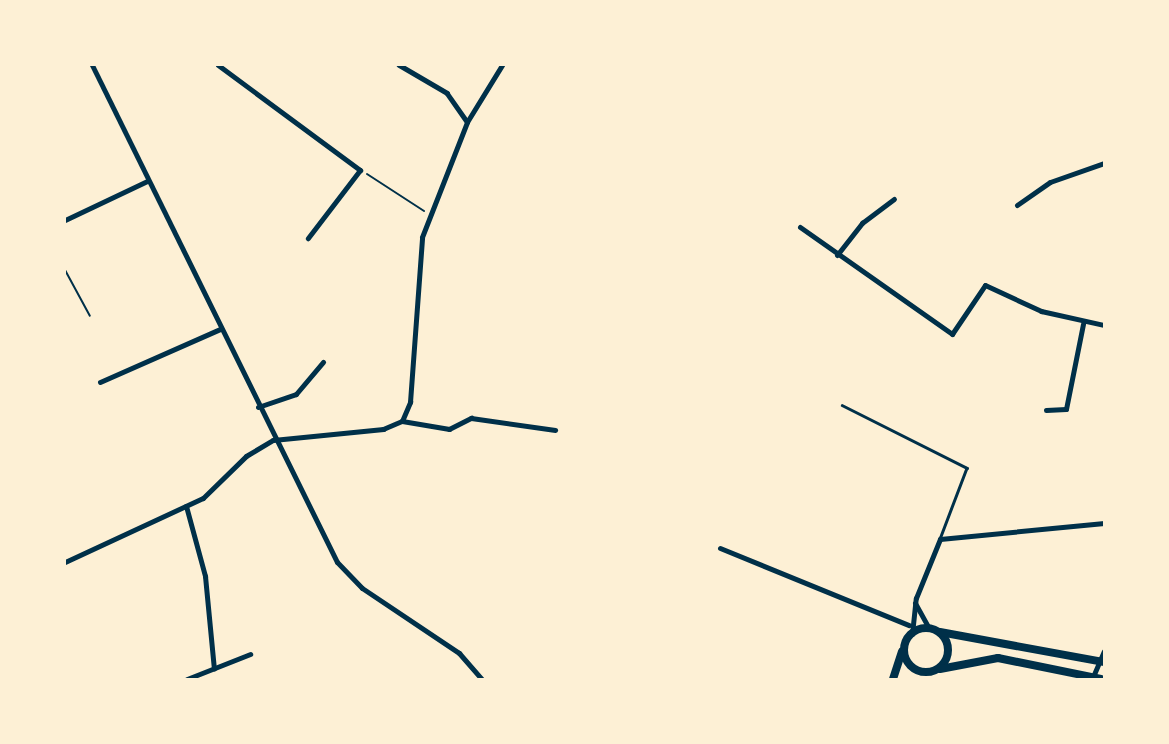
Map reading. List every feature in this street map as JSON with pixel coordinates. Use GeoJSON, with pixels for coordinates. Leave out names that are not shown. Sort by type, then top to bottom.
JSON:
{"type":"FeatureCollection","features":[{"type":"Feature","properties":{"kind":"main road"},"geometry":{"type":"LineString","coordinates":[[893,679],[911,629],[929,628],[1101,661]]}},
{"type":"Feature","properties":{"kind":"main road"},"geometry":{"type":"LineString","coordinates":[[940,632],[947,656],[940,669]]}},
{"type":"Feature","properties":{"kind":"main road"},"geometry":{"type":"LineString","coordinates":[[904,645],[910,666],[926,676],[940,669],[998,658],[1096,679]]}},
{"type":"Feature","properties":{"kind":"street"},"geometry":{"type":"LineString","coordinates":[[92,65],[273,440],[349,577],[449,645],[482,679]]}},
{"type":"Feature","properties":{"kind":"street"},"geometry":{"type":"LineString","coordinates":[[218,65],[360,170],[308,238]]}},
{"type":"Feature","properties":{"kind":"street"},"geometry":{"type":"LineString","coordinates":[[399,65],[460,107],[467,122]]}},
{"type":"Feature","properties":{"kind":"street"},"geometry":{"type":"LineString","coordinates":[[401,421],[410,402],[412,321],[428,214],[467,122],[502,65]]}},
{"type":"Feature","properties":{"kind":"street"},"geometry":{"type":"LineString","coordinates":[[1017,205],[1050,182],[1104,163]]}},
{"type":"Feature","properties":{"kind":"street"},"geometry":{"type":"LineString","coordinates":[[65,220],[147,181]]}},
{"type":"Feature","properties":{"kind":"street"},"geometry":{"type":"LineString","coordinates":[[837,255],[862,223],[894,199]]}},
{"type":"Feature","properties":{"kind":"street"},"geometry":{"type":"LineString","coordinates":[[800,227],[952,334],[985,285],[1083,324],[1104,325]]}},
{"type":"Feature","properties":{"kind":"street"},"geometry":{"type":"LineString","coordinates":[[1046,410],[1066,409],[1083,324]]}},
{"type":"Feature","properties":{"kind":"street"},"geometry":{"type":"LineString","coordinates":[[100,382],[220,329]]}},
{"type":"Feature","properties":{"kind":"street"},"geometry":{"type":"LineString","coordinates":[[257,407],[296,394],[323,362]]}},
{"type":"Feature","properties":{"kind":"street"},"geometry":{"type":"LineString","coordinates":[[65,562],[186,506],[273,440],[383,429],[401,421],[449,429],[471,418],[555,430]]}},
{"type":"Feature","properties":{"kind":"street"},"geometry":{"type":"LineString","coordinates":[[186,506],[208,590],[214,668]]}},
{"type":"Feature","properties":{"kind":"street"},"geometry":{"type":"LineString","coordinates":[[720,548],[911,629],[915,603],[940,539],[1104,523]]}},
{"type":"Feature","properties":{"kind":"street"},"geometry":{"type":"LineString","coordinates":[[915,603],[929,628]]}},
{"type":"Feature","properties":{"kind":"street"},"geometry":{"type":"LineString","coordinates":[[1096,679],[1104,651]]}},
{"type":"Feature","properties":{"kind":"street"},"geometry":{"type":"LineString","coordinates":[[187,679],[250,654]]}},
{"type":"Feature","properties":{"kind":"lane"},"geometry":{"type":"LineString","coordinates":[[842,405],[967,468],[940,539]]}},
{"type":"Feature","properties":{"kind":"path"},"geometry":{"type":"LineString","coordinates":[[360,170],[428,214]]}},
{"type":"Feature","properties":{"kind":"path"},"geometry":{"type":"LineString","coordinates":[[65,270],[90,316]]}}]}
